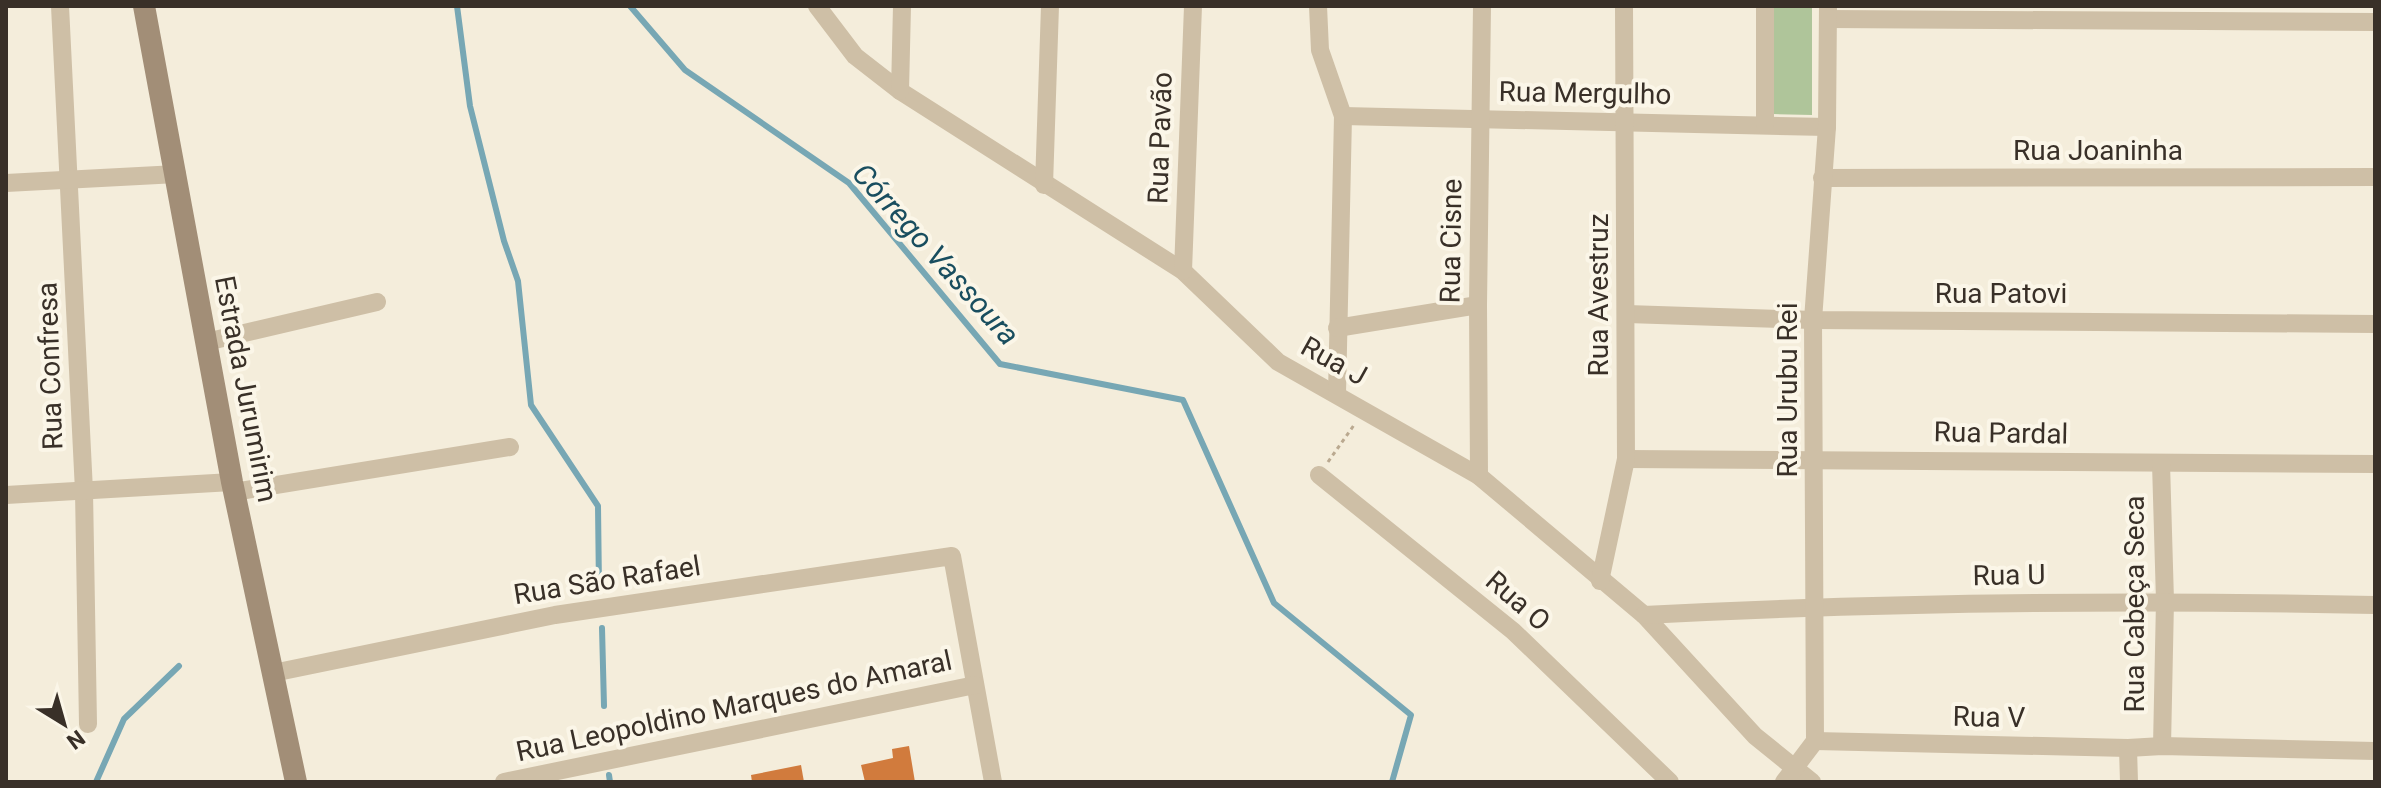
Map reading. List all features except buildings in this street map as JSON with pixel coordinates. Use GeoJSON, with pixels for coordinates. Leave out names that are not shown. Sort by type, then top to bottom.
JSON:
{"type":"FeatureCollection","features":[{"type":"Feature","properties":{"kind":"main road","name":"Estrada Jurumirim"},"geometry":{"type":"LineString","coordinates":[[144,6],[233,487],[296,782]]}},
{"type":"Feature","properties":{"kind":"street","name":"Rua Confresa"},"geometry":{"type":"LineString","coordinates":[[60,6],[84,491],[88,724]]}},
{"type":"Feature","properties":{"kind":"street","name":"Rua J"},"geometry":{"type":"LineString","coordinates":[[817,6],[855,56],[900,91],[1183,271],[1278,362],[1479,476],[1644,615],[1790,775],[1812,782]]}},
{"type":"Feature","properties":{"kind":"street"},"geometry":{"type":"LineString","coordinates":[[900,91],[902,6]]}},
{"type":"Feature","properties":{"kind":"street"},"geometry":{"type":"LineString","coordinates":[[1044,185],[1050,6]]}},
{"type":"Feature","properties":{"kind":"street","name":"Rua Pavão"},"geometry":{"type":"LineString","coordinates":[[1183,271],[1193,6]]}},
{"type":"Feature","properties":{"kind":"street"},"geometry":{"type":"LineString","coordinates":[[1318,6],[1320,50],[1343,116],[1337,394]]}},
{"type":"Feature","properties":{"kind":"street","name":"Rua Cisne"},"geometry":{"type":"LineString","coordinates":[[1479,476],[1482,6]]}},
{"type":"Feature","properties":{"kind":"street","name":"Rua Avestruz"},"geometry":{"type":"LineString","coordinates":[[1600,581],[1626,459],[1624,6]]}},
{"type":"Feature","properties":{"kind":"street"},"geometry":{"type":"LineString","coordinates":[[1765,6],[1765,125]]}},
{"type":"Feature","properties":{"kind":"street"},"geometry":{"type":"LineString","coordinates":[[1828,12],[2375,22]]}},
{"type":"Feature","properties":{"kind":"street","name":"Rua Urubu Rei"},"geometry":{"type":"LineString","coordinates":[[1815,741],[1813,320],[1827,127],[1828,12]]}},
{"type":"Feature","properties":{"kind":"street","name":"Rua Mergulho"},"geometry":{"type":"LineString","coordinates":[[1343,116],[1827,127]]}},
{"type":"Feature","properties":{"kind":"street"},"geometry":{"type":"LineString","coordinates":[[6,183],[177,174]]}},
{"type":"Feature","properties":{"kind":"street","name":"Rua Joaninha"},"geometry":{"type":"LineString","coordinates":[[1822,178],[2375,177]]}},
{"type":"Feature","properties":{"kind":"street"},"geometry":{"type":"LineString","coordinates":[[206,342],[377,302]]}},
{"type":"Feature","properties":{"kind":"street"},"geometry":{"type":"LineString","coordinates":[[1337,328],[1478,305]]}},
{"type":"Feature","properties":{"kind":"street","name":"Rua Patovi"},"geometry":{"type":"LineString","coordinates":[[1627,314],[1813,320],[2375,324]]}},
{"type":"Feature","properties":{"kind":"street"},"geometry":{"type":"LineString","coordinates":[[6,495],[233,487],[510,447]]}},
{"type":"Feature","properties":{"kind":"street","name":"Rua Pardal"},"geometry":{"type":"LineString","coordinates":[[1626,459],[2375,464]]}},
{"type":"Feature","properties":{"kind":"street","name":"Rua Cabeça Seca"},"geometry":{"type":"LineString","coordinates":[[2161,463],[2165,601],[2162,746]]}},
{"type":"Feature","properties":{"kind":"street","name":"Rua O"},"geometry":{"type":"LineString","coordinates":[[1319,475],[1513,631],[1670,782]]}},
{"type":"Feature","properties":{"kind":"street","name":"Rua São Rafael"},"geometry":{"type":"LineString","coordinates":[[273,673],[555,615],[952,556],[975,685]]}},
{"type":"Feature","properties":{"kind":"street","name":"Rua U"},"geometry":{"type":"LineString","coordinates":[[1644,615],[1814,606],[2165,601],[2375,605]]}},
{"type":"Feature","properties":{"kind":"street"},"geometry":{"type":"LineString","coordinates":[[975,685],[993,782]]}},
{"type":"Feature","properties":{"kind":"street","name":"Rua Leopoldino Marques do Amaral"},"geometry":{"type":"LineString","coordinates":[[504,782],[975,685]]}},
{"type":"Feature","properties":{"kind":"street"},"geometry":{"type":"LineString","coordinates":[[1790,775],[1815,741]]}},
{"type":"Feature","properties":{"kind":"street","name":"Rua V"},"geometry":{"type":"LineString","coordinates":[[1815,741],[2375,751]]}},
{"type":"Feature","properties":{"kind":"street","name":"Rua Cabeça Seca"},"geometry":{"type":"LineString","coordinates":[[2128,748],[2129,782]]}},
{"type":"Feature","properties":{"kind":"path"},"geometry":{"type":"LineString","coordinates":[[1319,475],[1364,410]]}},
{"type":"Feature","properties":{"kind":"green space"},"geometry":{"type":"Polygon","coordinates":[[[1774,6],[1812,6],[1812,115],[1773,114],[1774,6]]]}},
{"type":"Feature","properties":{"kind":"waterway"},"geometry":{"type":"LineString","coordinates":[[457,6],[470,106],[504,241],[518,281],[531,405],[598,506],[599,588]]}},
{"type":"Feature","properties":{"kind":"waterway","name":"Córrego Vassoura"},"geometry":{"type":"LineString","coordinates":[[630,6],[685,70],[849,183],[1000,364],[1183,400],[1274,603],[1411,715],[1392,782]]}},
{"type":"Feature","properties":{"kind":"waterway"},"geometry":{"type":"LineString","coordinates":[[602,628],[604,706]]}},
{"type":"Feature","properties":{"kind":"waterway"},"geometry":{"type":"LineString","coordinates":[[96,782],[124,719],[179,666]]}},
{"type":"Feature","properties":{"kind":"waterway"},"geometry":{"type":"LineString","coordinates":[[609,775],[610,782]]}}]}
